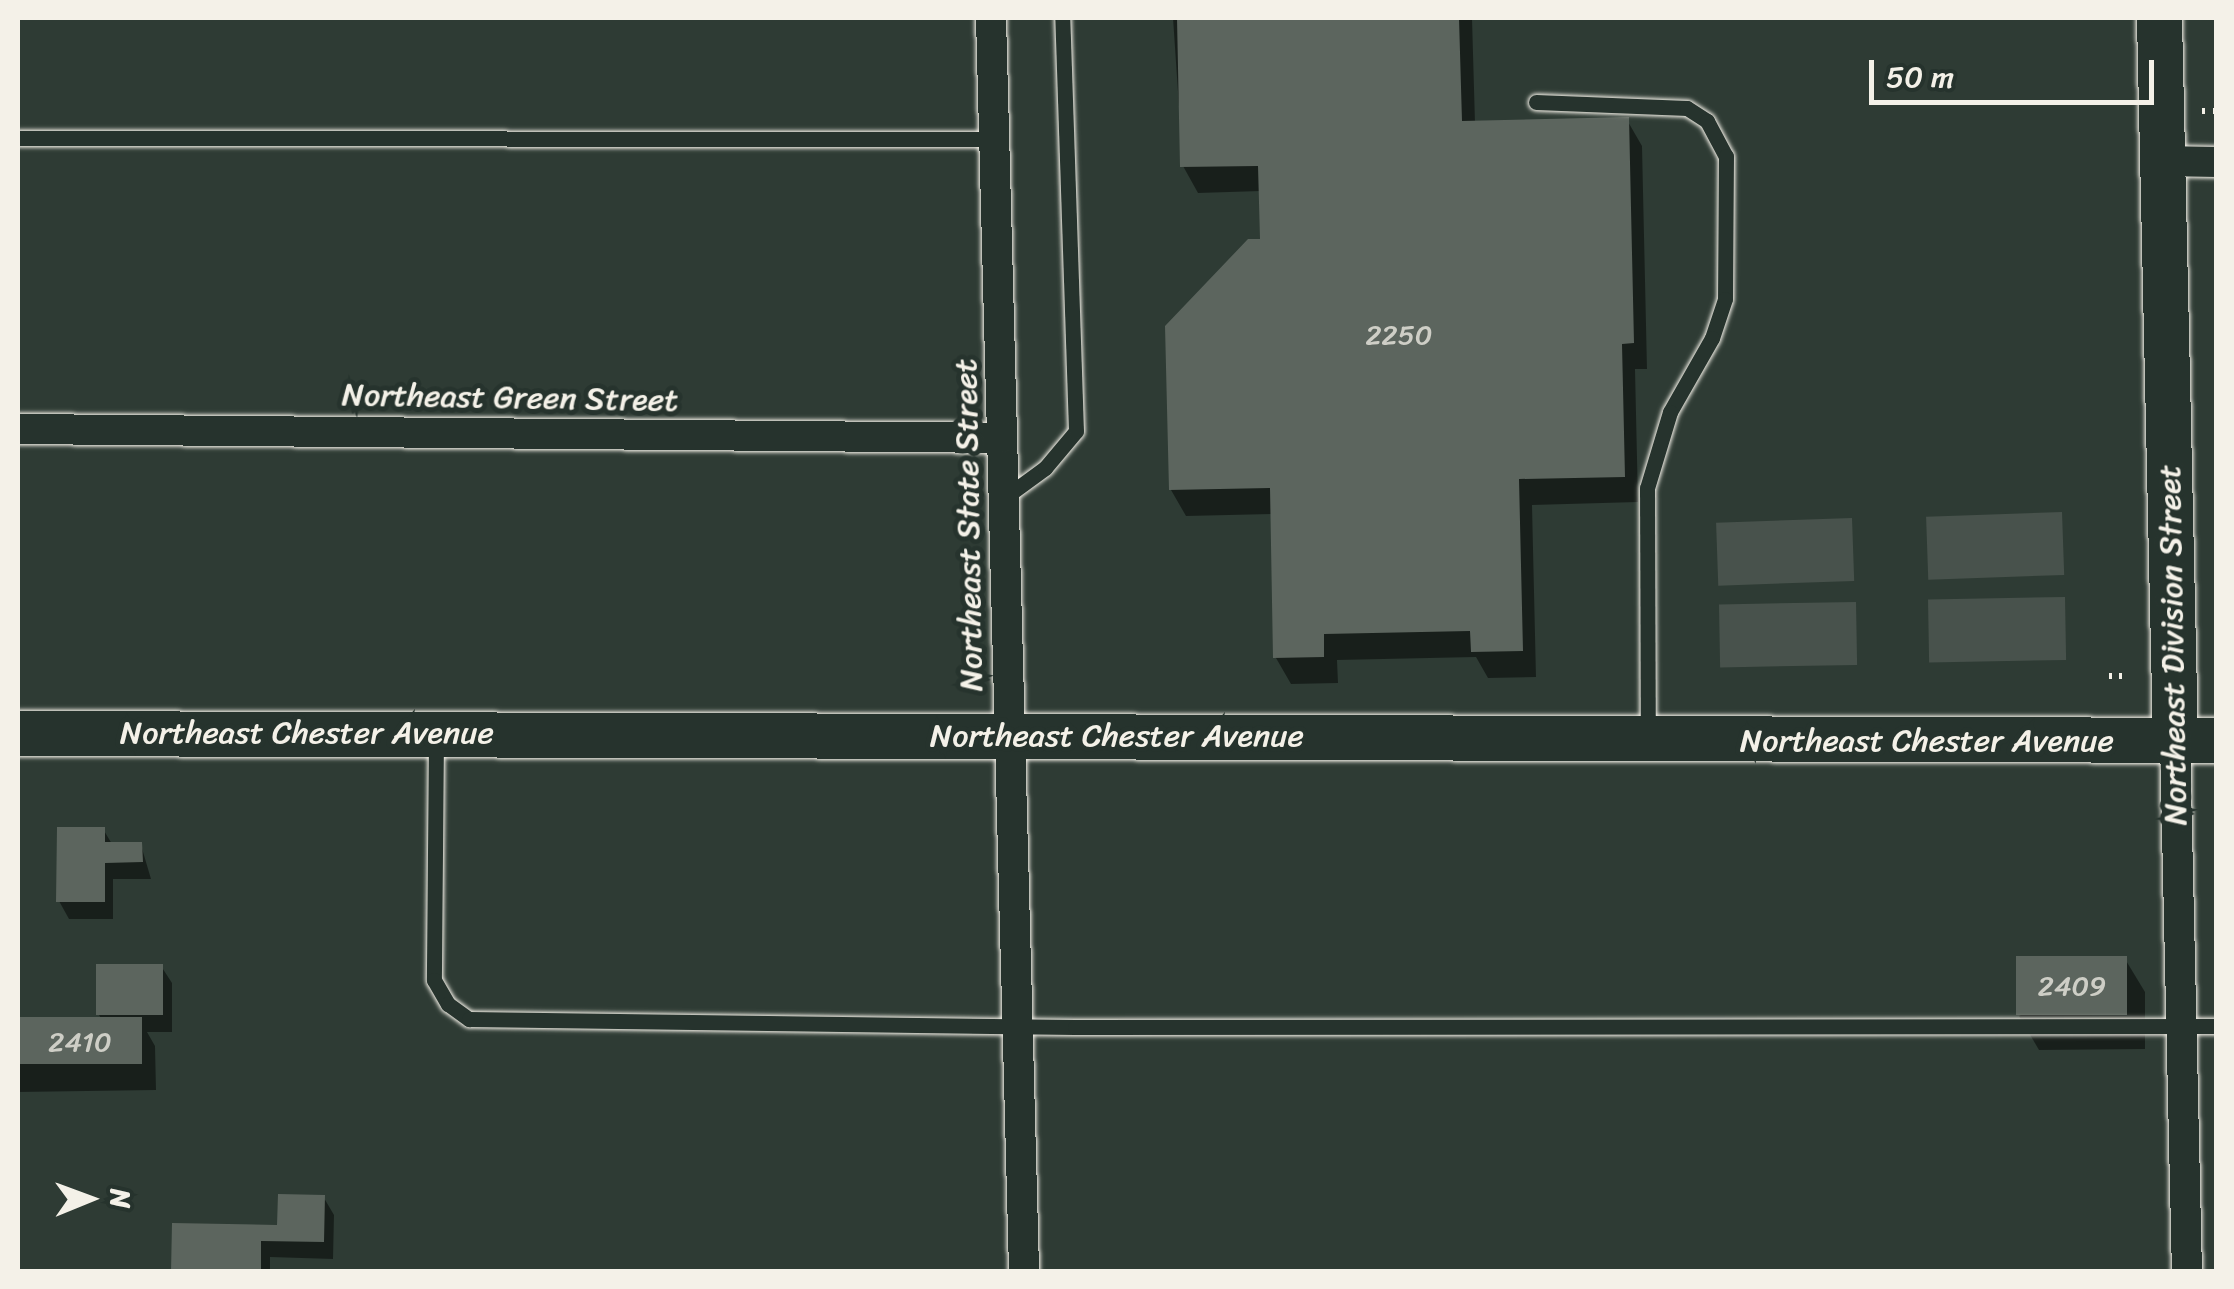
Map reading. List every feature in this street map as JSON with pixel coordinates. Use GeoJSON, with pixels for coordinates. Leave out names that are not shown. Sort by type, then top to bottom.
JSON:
{"type":"FeatureCollection","features":[{"type":"Feature","properties":{"kind":"street","name":"Northeast State Street"},"geometry":{"type":"LineString","coordinates":[[991,18],[1024,1272]]}},
{"type":"Feature","properties":{"kind":"street","name":"Northeast Division Street"},"geometry":{"type":"LineString","coordinates":[[2159,18],[2162,161],[2196,741],[2181,1026],[2187,1272]]}},
{"type":"Feature","properties":{"kind":"street"},"geometry":{"type":"LineString","coordinates":[[2162,161],[2216,162]]}},
{"type":"Feature","properties":{"kind":"street","name":"Northeast Green Street"},"geometry":{"type":"LineString","coordinates":[[18,429],[1002,438]]}},
{"type":"Feature","properties":{"kind":"street","name":"Northeast Chester Avenue"},"geometry":{"type":"LineString","coordinates":[[18,732],[2196,741]]}},
{"type":"Feature","properties":{"kind":"lane"},"geometry":{"type":"LineString","coordinates":[[1004,498],[1045,468],[1076,432],[1062,18]]}},
{"type":"Feature","properties":{"kind":"lane"},"geometry":{"type":"LineString","coordinates":[[1536,102],[1687,108],[1707,121],[1726,156],[1725,299],[1712,338],[1670,412],[1647,488],[1648,739]]}},
{"type":"Feature","properties":{"kind":"lane"},"geometry":{"type":"LineString","coordinates":[[18,138],[994,139]]}},
{"type":"Feature","properties":{"kind":"lane"},"geometry":{"type":"LineString","coordinates":[[436,734],[434,980],[448,1004],[470,1019],[2216,1026]]}},
{"type":"Feature","properties":{"kind":"path"},"geometry":{"type":"LineString","coordinates":[[2109,676],[2128,676]]}},
{"type":"Feature","properties":{"kind":"shaded area"},"geometry":{"type":"Polygon","coordinates":[[[2062,512],[2064,575],[1928,580],[1926,517],[2062,512]]]}},
{"type":"Feature","properties":{"kind":"shaded area"},"geometry":{"type":"Polygon","coordinates":[[[1852,518],[1854,581],[1718,586],[1716,523],[1852,518]]]}},
{"type":"Feature","properties":{"kind":"shaded area"},"geometry":{"type":"Polygon","coordinates":[[[2065,597],[2066,660],[1929,662],[1928,599],[2065,597]]]}},
{"type":"Feature","properties":{"kind":"shaded area"},"geometry":{"type":"Polygon","coordinates":[[[1856,602],[1857,665],[1720,667],[1719,604],[1856,602]]]}},
{"type":"Feature","properties":{"kind":"building"},"geometry":{"type":"Polygon","coordinates":[[[1177,18],[1459,18],[1462,121],[1629,117],[1634,343],[1622,344],[1625,477],[1519,479],[1523,651],[1471,652],[1470,631],[1324,634],[1324,657],[1273,658],[1270,488],[1169,490],[1165,326],[1248,239],[1260,239],[1258,166],[1180,167],[1177,18]]]}},
{"type":"Feature","properties":{"kind":"building"},"geometry":{"type":"Polygon","coordinates":[[[57,827],[105,827],[105,842],[142,842],[143,862],[105,863],[105,902],[56,902],[57,827]]]}},
{"type":"Feature","properties":{"kind":"building"},"geometry":{"type":"Polygon","coordinates":[[[2016,956],[2127,956],[2127,1015],[2016,1015],[2016,956]]]}},
{"type":"Feature","properties":{"kind":"building"},"geometry":{"type":"Polygon","coordinates":[[[96,964],[163,964],[163,1015],[96,1015],[96,964]]]}},
{"type":"Feature","properties":{"kind":"building"},"geometry":{"type":"Polygon","coordinates":[[[18,1017],[142,1017],[142,1064],[18,1064],[18,1017]]]}},
{"type":"Feature","properties":{"kind":"building"},"geometry":{"type":"Polygon","coordinates":[[[278,1194],[325,1195],[324,1242],[261,1241],[261,1272],[171,1272],[172,1223],[277,1225],[278,1194]]]}}]}
